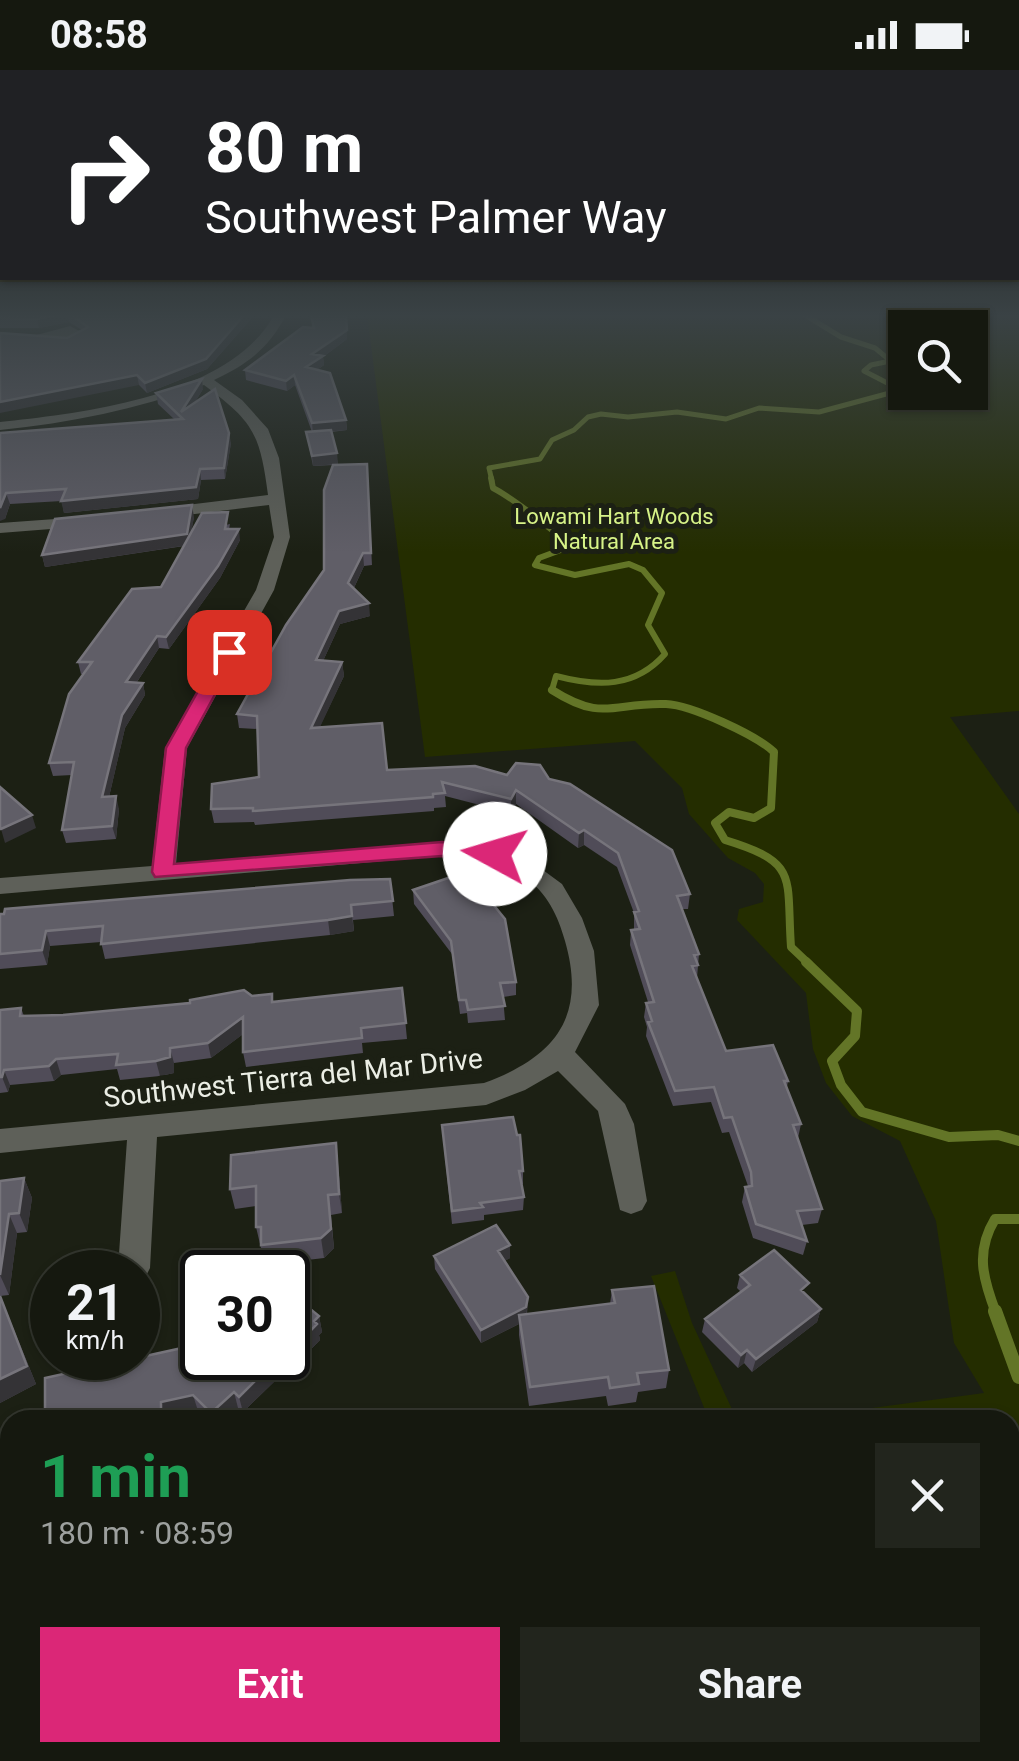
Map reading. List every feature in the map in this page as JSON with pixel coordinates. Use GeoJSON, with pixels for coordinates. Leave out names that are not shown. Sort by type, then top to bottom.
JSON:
{"type":"FeatureCollection","features":[{"type":"Feature","properties":{"kind":"street"},"geometry":{"type":"LineString","coordinates":[[0,426],[95,414],[159,394]]}},
{"type":"Feature","properties":{"kind":"street"},"geometry":{"type":"LineString","coordinates":[[163,872],[176,748],[276,566],[282,537],[271,458],[261,428],[225,394]]}},
{"type":"Feature","properties":{"kind":"street"},"geometry":{"type":"LineString","coordinates":[[142,515],[276,498]]}},
{"type":"Feature","properties":{"kind":"street"},"geometry":{"type":"LineString","coordinates":[[0,528],[108,519]]}},
{"type":"Feature","properties":{"kind":"street","name":"Southwest Tierra del Mar Drive"},"geometry":{"type":"LineString","coordinates":[[0,886],[442,849],[495,854],[543,878],[568,909],[587,1001],[558,1054],[521,1081],[486,1094],[0,1142]]}},
{"type":"Feature","properties":{"kind":"street"},"geometry":{"type":"LineString","coordinates":[[558,1054],[610,1104],[618,1124],[631,1201]]}},
{"type":"Feature","properties":{"kind":"street"},"geometry":{"type":"LineString","coordinates":[[135,1250],[143,1126]]}},
{"type":"Feature","properties":{"kind":"green space","name":"Lowami Hart Woods Natural Area"},"geometry":{"type":"Polygon","coordinates":[[[377,394],[888,394],[888,410],[988,410],[988,394],[1019,394],[1019,711],[950,717],[1019,814],[1019,1410],[857,1410],[984,1393],[954,1343],[936,1221],[900,1141],[852,1116],[826,1083],[813,1049],[806,993],[737,920],[739,909],[763,902],[764,884],[755,873],[728,858],[689,814],[682,788],[635,741],[425,757],[377,394]]]}},
{"type":"Feature","properties":{"kind":"green space"},"geometry":{"type":"Polygon","coordinates":[[[675,1271],[692,1323],[732,1410],[705,1410],[651,1276],[675,1271]]]}},
{"type":"Feature","properties":{"kind":"building"},"geometry":{"type":"Polygon","coordinates":[[[0,394],[41,394],[0,402],[0,394]]]}},
{"type":"Feature","properties":{"kind":"building"},"geometry":{"type":"Polygon","coordinates":[[[157,394],[193,394],[181,412],[208,394],[217,394],[229,433],[224,468],[200,469],[196,487],[61,501],[66,489],[6,493],[0,508],[0,433],[183,419],[157,394]]]}},
{"type":"Feature","properties":{"kind":"building"},"geometry":{"type":"Polygon","coordinates":[[[301,394],[337,394],[346,420],[312,423],[301,394]]]}},
{"type":"Feature","properties":{"kind":"building"},"geometry":{"type":"Polygon","coordinates":[[[331,430],[337,453],[312,456],[306,432],[331,430]]]}},
{"type":"Feature","properties":{"kind":"building"},"geometry":{"type":"Polygon","coordinates":[[[367,464],[371,553],[363,553],[348,583],[369,603],[339,611],[316,660],[342,662],[311,728],[382,723],[387,770],[475,766],[507,775],[516,763],[540,765],[549,779],[570,784],[672,850],[690,894],[677,896],[699,954],[694,955],[698,965],[692,966],[726,1051],[773,1045],[788,1081],[784,1081],[801,1124],[793,1125],[822,1209],[797,1211],[807,1241],[756,1224],[745,1187],[752,1186],[751,1172],[732,1117],[724,1118],[714,1087],[675,1091],[648,1022],[652,1021],[646,1003],[654,1002],[631,930],[640,929],[634,912],[639,911],[618,853],[584,830],[579,833],[516,790],[511,799],[442,782],[445,793],[433,797],[253,811],[211,809],[212,784],[259,777],[257,716],[237,714],[286,625],[324,570],[324,490],[333,465],[367,464]]]}},
{"type":"Feature","properties":{"kind":"building"},"geometry":{"type":"Polygon","coordinates":[[[192,505],[187,534],[42,555],[55,519],[192,505]]]}},
{"type":"Feature","properties":{"kind":"building"},"geometry":{"type":"Polygon","coordinates":[[[228,512],[225,529],[239,529],[218,566],[166,637],[157,636],[126,682],[143,683],[122,715],[102,797],[116,796],[112,826],[62,830],[74,762],[49,763],[69,694],[92,662],[78,662],[132,589],[161,587],[202,513],[228,512]]]}},
{"type":"Feature","properties":{"kind":"building"},"geometry":{"type":"Polygon","coordinates":[[[0,787],[32,815],[0,829],[0,787]]]}},
{"type":"Feature","properties":{"kind":"building"},"geometry":{"type":"Polygon","coordinates":[[[454,876],[466,889],[483,892],[505,919],[516,982],[500,983],[505,1006],[468,1010],[466,1000],[459,1000],[451,941],[413,890],[454,876]]]}},
{"type":"Feature","properties":{"kind":"building"},"geometry":{"type":"Polygon","coordinates":[[[390,879],[393,901],[351,905],[352,916],[101,944],[103,926],[46,931],[42,950],[0,954],[0,914],[5,909],[390,879]]]}},
{"type":"Feature","properties":{"kind":"building"},"geometry":{"type":"Polygon","coordinates":[[[402,988],[406,1023],[361,1028],[362,1038],[243,1052],[243,1017],[208,1043],[170,1048],[170,1057],[156,1061],[116,1065],[118,1054],[56,1059],[49,1066],[4,1070],[0,1077],[0,1010],[21,1008],[20,1016],[63,1015],[190,1003],[244,990],[252,996],[272,994],[272,1002],[402,988]]]}},
{"type":"Feature","properties":{"kind":"building"},"geometry":{"type":"Polygon","coordinates":[[[513,1117],[520,1135],[523,1171],[519,1171],[524,1197],[452,1211],[442,1125],[513,1117]]]}},
{"type":"Feature","properties":{"kind":"building"},"geometry":{"type":"Polygon","coordinates":[[[336,1143],[339,1194],[328,1195],[331,1229],[321,1238],[261,1245],[261,1227],[256,1227],[256,1186],[230,1189],[231,1155],[336,1143]]]}},
{"type":"Feature","properties":{"kind":"building"},"geometry":{"type":"Polygon","coordinates":[[[24,1178],[19,1213],[9,1214],[0,1275],[0,1181],[24,1178]]]}},
{"type":"Feature","properties":{"kind":"building"},"geometry":{"type":"Polygon","coordinates":[[[496,1225],[510,1245],[498,1251],[528,1297],[526,1307],[481,1330],[434,1256],[496,1225]]]}},
{"type":"Feature","properties":{"kind":"building"},"geometry":{"type":"Polygon","coordinates":[[[774,1250],[809,1283],[801,1290],[821,1309],[756,1359],[747,1350],[741,1355],[705,1319],[750,1285],[740,1275],[774,1250]]]}},
{"type":"Feature","properties":{"kind":"building"},"geometry":{"type":"Polygon","coordinates":[[[654,1286],[669,1370],[637,1373],[639,1384],[610,1388],[608,1377],[530,1387],[519,1315],[615,1303],[612,1290],[654,1286]]]}},
{"type":"Feature","properties":{"kind":"building"},"geometry":{"type":"Polygon","coordinates":[[[0,1296],[27,1366],[0,1379],[0,1296]]]}},
{"type":"Feature","properties":{"kind":"building"},"geometry":{"type":"Polygon","coordinates":[[[310,1309],[319,1316],[314,1321],[317,1324],[310,1331],[310,1309]]]}},
{"type":"Feature","properties":{"kind":"building"},"geometry":{"type":"Polygon","coordinates":[[[180,1348],[180,1380],[256,1380],[239,1397],[234,1392],[214,1410],[208,1410],[193,1395],[161,1402],[161,1410],[45,1410],[45,1380],[160,1380],[160,1353],[180,1348]]]}},
{"type":"Feature","properties":{"kind":"waterway"},"geometry":{"type":"LineString","coordinates":[[492,481],[489,468],[540,459],[552,440],[574,430],[588,417],[601,414],[628,417],[677,412],[726,419],[759,408],[819,412],[886,394]]}},
{"type":"Feature","properties":{"kind":"waterway"},"geometry":{"type":"LineString","coordinates":[[491,478],[493,488],[566,540],[566,548],[539,558],[535,565],[575,575],[629,564],[643,570],[662,593],[648,625],[665,654],[653,665],[615,682],[556,676],[552,690]]}},
{"type":"Feature","properties":{"kind":"waterway"},"geometry":{"type":"LineString","coordinates":[[552,690],[556,692]]}},
{"type":"Feature","properties":{"kind":"waterway"},"geometry":{"type":"LineString","coordinates":[[552,690],[597,708],[677,706],[723,722],[774,752],[771,808],[754,818],[729,812],[715,823],[725,840],[766,856],[778,865],[788,888],[791,947],[809,964]]}},
{"type":"Feature","properties":{"kind":"waterway"},"geometry":{"type":"LineString","coordinates":[[806,962],[857,1011],[855,1036],[832,1061],[841,1085],[862,1112],[949,1137],[998,1135],[1019,1141]]}},
{"type":"Feature","properties":{"kind":"waterway"},"geometry":{"type":"LineString","coordinates":[[996,1313],[983,1266],[985,1243],[995,1219],[1019,1219]]}},
{"type":"Feature","properties":{"kind":"waterway"},"geometry":{"type":"LineString","coordinates":[[995,1311],[1019,1377]]}},
{"type":"Feature","properties":{"kind":"route"},"geometry":{"type":"LineString","coordinates":[[229,652],[176,748],[163,872],[442,849],[495,854]]}}]}
